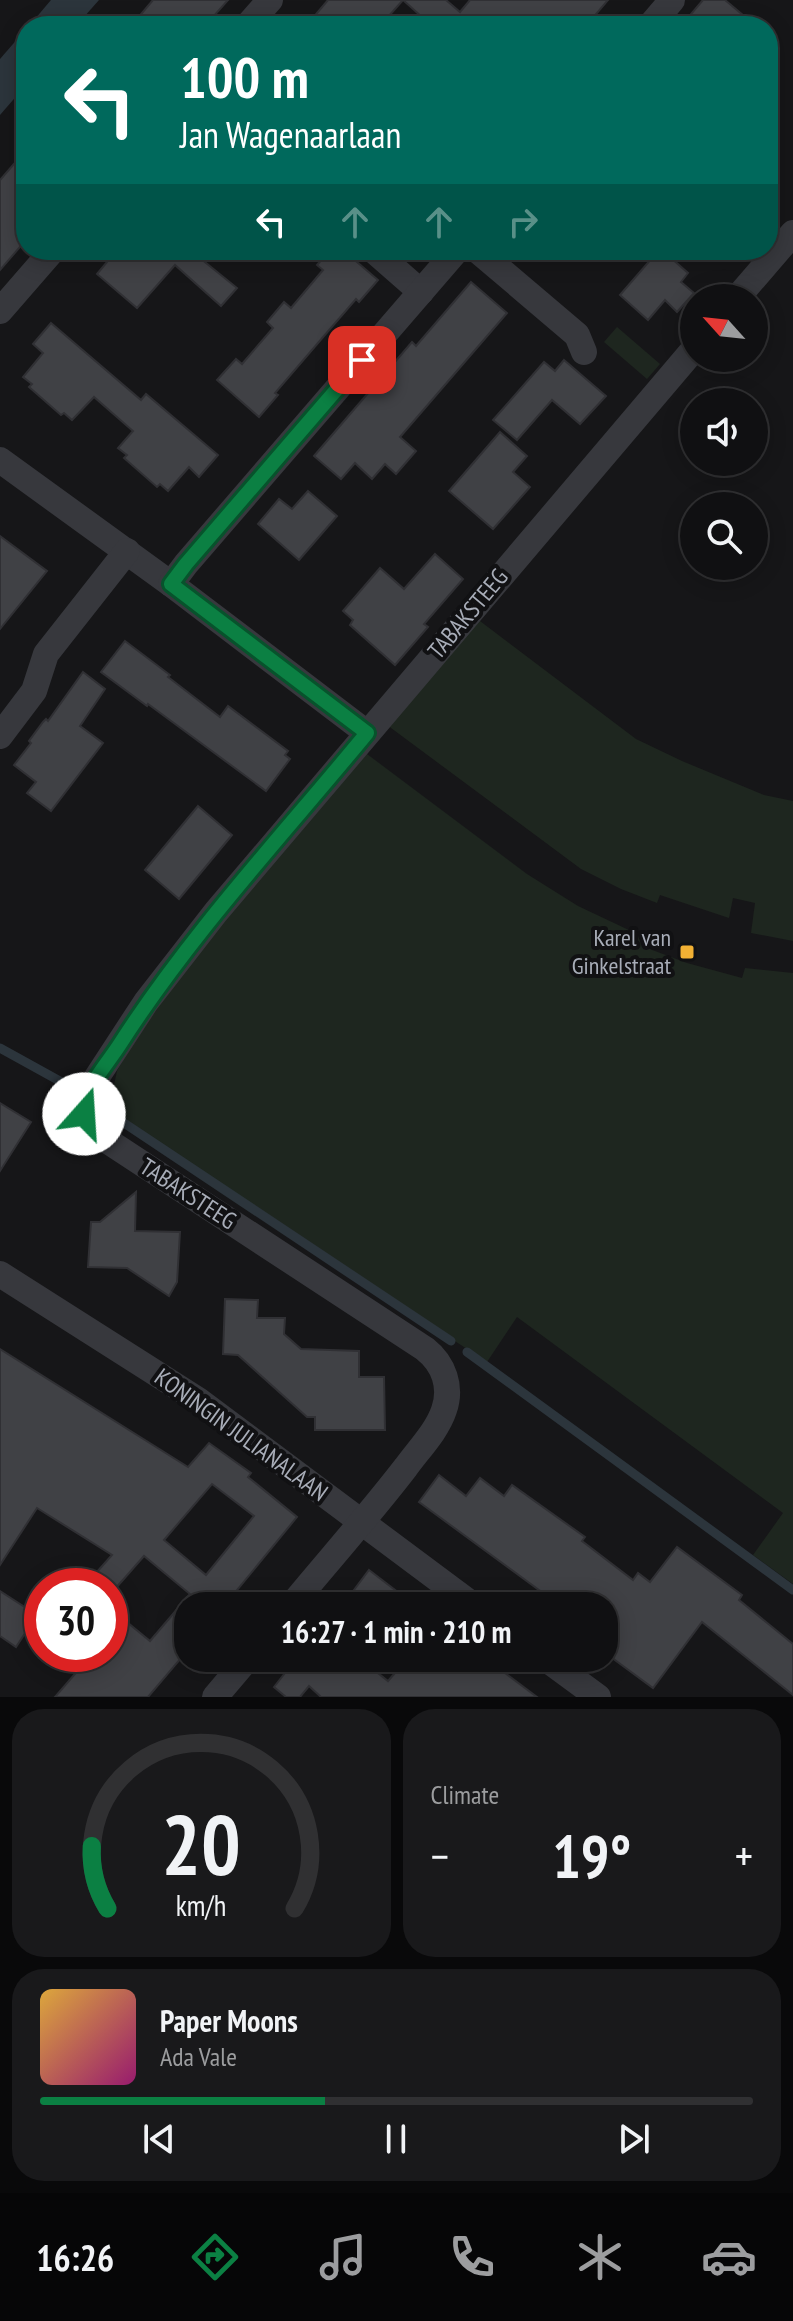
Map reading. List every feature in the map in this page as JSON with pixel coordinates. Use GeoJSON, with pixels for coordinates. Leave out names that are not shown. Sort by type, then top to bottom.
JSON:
{"type":"FeatureCollection","features":[{"type":"Feature","properties":{"kind":"street"},"geometry":{"type":"LineString","coordinates":[[256,16],[270,0]]}},
{"type":"Feature","properties":{"kind":"street"},"geometry":{"type":"LineString","coordinates":[[658,16],[672,0]]}},
{"type":"Feature","properties":{"kind":"street"},"geometry":{"type":"LineString","coordinates":[[778,250],[793,233]]}},
{"type":"Feature","properties":{"kind":"street"},"geometry":{"type":"LineString","coordinates":[[0,311],[44,260]]}},
{"type":"Feature","properties":{"kind":"street"},"geometry":{"type":"LineString","coordinates":[[384,260],[421,292]]}},
{"type":"Feature","properties":{"kind":"street"},"geometry":{"type":"LineString","coordinates":[[171,584],[448,260]]}},
{"type":"Feature","properties":{"kind":"street"},"geometry":{"type":"LineString","coordinates":[[489,260],[577,335],[584,352]]}},
{"type":"Feature","properties":{"kind":"street"},"geometry":{"type":"LineString","coordinates":[[749,284],[770,260]]}},
{"type":"Feature","properties":{"kind":"street","name":"TABAKSTEEG"},"geometry":{"type":"LineString","coordinates":[[303,1592],[433,1431],[443,1414],[448,1391],[442,1370],[425,1349],[94,1132],[84,1114],[86,1098],[146,1002],[216,912],[680,365]]}},
{"type":"Feature","properties":{"kind":"street"},"geometry":{"type":"LineString","coordinates":[[0,460],[127,551],[367,733]]}},
{"type":"Feature","properties":{"kind":"street"},"geometry":{"type":"LineString","coordinates":[[0,736],[34,691],[46,654],[127,551]]}},
{"type":"Feature","properties":{"kind":"street","name":"KONINGIN JULIANALAAN"},"geometry":{"type":"LineString","coordinates":[[0,1274],[198,1400],[455,1592]]}},
{"type":"Feature","properties":{"kind":"street"},"geometry":{"type":"LineString","coordinates":[[215,1697],[236,1672]]}},
{"type":"Feature","properties":{"kind":"street"},"geometry":{"type":"LineString","coordinates":[[564,1672],[598,1697]]}},
{"type":"Feature","properties":{"kind":"shaded area"},"geometry":{"type":"Polygon","coordinates":[[[51,0],[99,0],[85,16],[37,16],[51,0]]]}},
{"type":"Feature","properties":{"kind":"shaded area"},"geometry":{"type":"Polygon","coordinates":[[[16,41],[16,97],[0,115],[0,59],[16,41]]]}},
{"type":"Feature","properties":{"kind":"shaded area"},"geometry":{"type":"Polygon","coordinates":[[[617,327],[660,364],[647,379],[604,342],[617,327]]]}},
{"type":"Feature","properties":{"kind":"shaded area"},"geometry":{"type":"Polygon","coordinates":[[[476,618],[636,739],[764,795],[793,801],[793,941],[751,933],[755,903],[733,898],[729,918],[660,895],[657,903],[581,869],[387,725],[476,618]]]}},
{"type":"Feature","properties":{"kind":"shaded area"},"geometry":{"type":"Polygon","coordinates":[[[363,751],[527,874],[578,906],[650,940],[647,948],[742,978],[745,968],[793,973],[793,1584],[753,1555],[783,1513],[517,1317],[487,1362],[109,1108],[117,1071],[140,1028],[363,751]]]}},
{"type":"Feature","properties":{"kind":"building"},"geometry":{"type":"Polygon","coordinates":[[[153,0],[228,0],[214,16],[139,16],[153,0]]]}},
{"type":"Feature","properties":{"kind":"building"},"geometry":{"type":"Polygon","coordinates":[[[328,0],[403,0],[389,16],[314,16],[328,0]]]}},
{"type":"Feature","properties":{"kind":"building"},"geometry":{"type":"Polygon","coordinates":[[[403,0],[446,0],[460,12],[470,0],[608,0],[594,16],[421,16],[403,0]]]}},
{"type":"Feature","properties":{"kind":"building"},"geometry":{"type":"Polygon","coordinates":[[[703,0],[725,0],[744,16],[694,16],[691,14],[703,0]]]}},
{"type":"Feature","properties":{"kind":"building"},"geometry":{"type":"Polygon","coordinates":[[[16,162],[16,252],[0,270],[0,180],[16,162]]]}},
{"type":"Feature","properties":{"kind":"building"},"geometry":{"type":"Polygon","coordinates":[[[109,260],[202,260],[237,288],[221,306],[175,265],[137,308],[97,274],[109,260]]]}},
{"type":"Feature","properties":{"kind":"building"},"geometry":{"type":"Polygon","coordinates":[[[321,260],[355,260],[378,280],[359,302],[356,299],[275,393],[278,395],[259,417],[217,380],[236,359],[242,364],[273,328],[267,322],[284,302],[291,308],[323,270],[317,265],[321,260]]]}},
{"type":"Feature","properties":{"kind":"building"},"geometry":{"type":"Polygon","coordinates":[[[650,260],[673,260],[688,273],[681,282],[683,284],[680,284],[680,309],[677,312],[665,300],[648,320],[620,295],[650,260]]]}},
{"type":"Feature","properties":{"kind":"building"},"geometry":{"type":"Polygon","coordinates":[[[471,282],[507,313],[400,437],[416,451],[396,474],[385,464],[372,479],[355,463],[341,479],[314,456],[412,342],[416,346],[471,282]]]}},
{"type":"Feature","properties":{"kind":"building"},"geometry":{"type":"Polygon","coordinates":[[[51,323],[141,400],[146,394],[218,455],[199,477],[189,467],[168,491],[160,484],[157,487],[124,458],[127,455],[118,448],[133,431],[94,397],[72,420],[64,413],[61,415],[29,387],[32,384],[23,377],[43,353],[33,344],[51,323]]]}},
{"type":"Feature","properties":{"kind":"building"},"geometry":{"type":"Polygon","coordinates":[[[564,360],[606,396],[580,424],[552,400],[517,440],[493,420],[544,362],[555,371],[564,360]]]}},
{"type":"Feature","properties":{"kind":"building"},"geometry":{"type":"Polygon","coordinates":[[[500,432],[527,456],[513,472],[530,487],[493,529],[449,491],[500,432]]]}},
{"type":"Feature","properties":{"kind":"building"},"geometry":{"type":"Polygon","coordinates":[[[308,491],[337,516],[299,560],[258,524],[279,499],[292,509],[308,491]]]}},
{"type":"Feature","properties":{"kind":"building"},"geometry":{"type":"Polygon","coordinates":[[[0,536],[47,571],[0,629],[0,536]]]}},
{"type":"Feature","properties":{"kind":"building"},"geometry":{"type":"Polygon","coordinates":[[[435,554],[463,579],[424,624],[428,627],[395,665],[350,625],[353,620],[343,611],[380,568],[404,589],[435,554]]]}},
{"type":"Feature","properties":{"kind":"building"},"geometry":{"type":"Polygon","coordinates":[[[125,641],[220,717],[228,706],[288,751],[285,755],[290,759],[266,791],[101,672],[125,641]]]}},
{"type":"Feature","properties":{"kind":"building"},"geometry":{"type":"Polygon","coordinates":[[[83,672],[105,689],[80,726],[103,743],[51,811],[27,793],[36,782],[14,765],[83,672]]]}},
{"type":"Feature","properties":{"kind":"building"},"geometry":{"type":"Polygon","coordinates":[[[198,806],[232,835],[179,899],[145,870],[198,806]]]}},
{"type":"Feature","properties":{"kind":"building"},"geometry":{"type":"Polygon","coordinates":[[[0,1103],[31,1122],[0,1171],[0,1103]]]}},
{"type":"Feature","properties":{"kind":"building"},"geometry":{"type":"Polygon","coordinates":[[[136,1192],[135,1231],[180,1232],[177,1282],[169,1296],[127,1268],[88,1267],[91,1222],[100,1222],[136,1192]]]}},
{"type":"Feature","properties":{"kind":"building"},"geometry":{"type":"Polygon","coordinates":[[[225,1299],[258,1300],[257,1318],[285,1318],[284,1334],[301,1349],[359,1351],[359,1377],[384,1377],[385,1430],[315,1430],[315,1417],[307,1417],[238,1355],[223,1354],[225,1299]]]}},
{"type":"Feature","properties":{"kind":"building"},"geometry":{"type":"Polygon","coordinates":[[[0,1349],[188,1467],[209,1443],[251,1473],[248,1477],[297,1517],[235,1592],[188,1592],[144,1556],[128,1574],[128,1568],[100,1568],[112,1555],[37,1508],[0,1565],[0,1349]],[[212,1484],[164,1540],[206,1575],[254,1516],[212,1484]]]}},
{"type":"Feature","properties":{"kind":"building"},"geometry":{"type":"Polygon","coordinates":[[[439,1475],[466,1496],[480,1478],[504,1496],[512,1485],[585,1537],[582,1541],[633,1580],[638,1573],[650,1582],[677,1547],[742,1595],[739,1600],[793,1644],[793,1695],[702,1622],[653,1688],[618,1662],[618,1592],[542,1592],[419,1502],[439,1475]]]}},
{"type":"Feature","properties":{"kind":"building"},"geometry":{"type":"Polygon","coordinates":[[[369,1570],[398,1592],[352,1592],[369,1570]]]}},
{"type":"Feature","properties":{"kind":"building"},"geometry":{"type":"Polygon","coordinates":[[[0,1591],[24,1607],[24,1635],[16,1647],[0,1636],[0,1591]]]}},
{"type":"Feature","properties":{"kind":"building"},"geometry":{"type":"Polygon","coordinates":[[[174,1613],[174,1666],[148,1697],[55,1697],[77,1672],[128,1672],[128,1623],[150,1641],[174,1613]]]}},
{"type":"Feature","properties":{"kind":"building"},"geometry":{"type":"Polygon","coordinates":[[[286,1672],[377,1672],[388,1681],[396,1672],[504,1672],[537,1697],[321,1697],[309,1686],[300,1697],[286,1697],[274,1687],[286,1672]]]}},
{"type":"Feature","properties":{"kind":"waterway"},"geometry":{"type":"LineString","coordinates":[[0,1048],[76,1090]]}},
{"type":"Feature","properties":{"kind":"waterway"},"geometry":{"type":"LineString","coordinates":[[94,1103],[451,1341]]}},
{"type":"Feature","properties":{"kind":"waterway"},"geometry":{"type":"LineString","coordinates":[[467,1352],[793,1590]]}},
{"type":"Feature","properties":{"kind":"place","name":"Karel van Ginkelstraat"},"geometry":{"type":"Point","coordinates":[687,952]}},
{"type":"Feature","properties":{"kind":"route"},"geometry":{"type":"LineString","coordinates":[[84,1114],[86,1098],[97,1077],[146,1002],[216,912],[367,733],[171,584],[362,360]]}}]}
